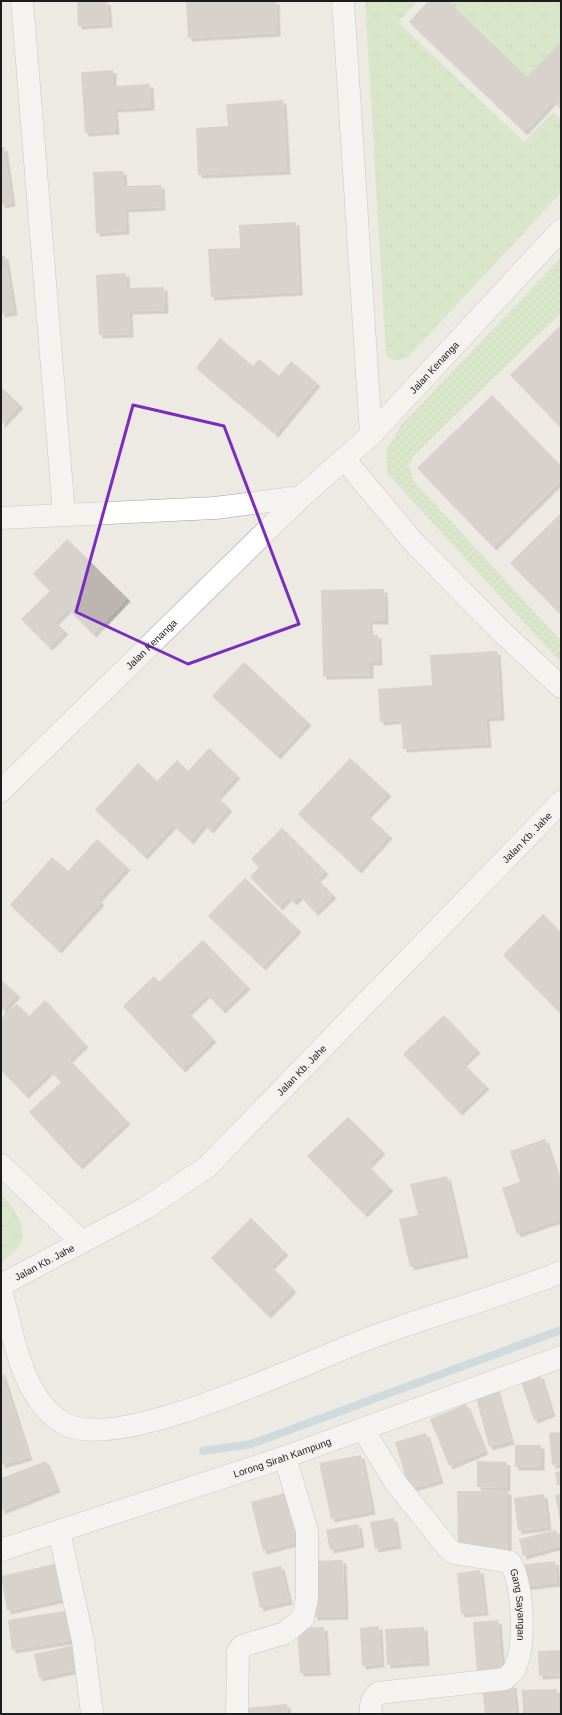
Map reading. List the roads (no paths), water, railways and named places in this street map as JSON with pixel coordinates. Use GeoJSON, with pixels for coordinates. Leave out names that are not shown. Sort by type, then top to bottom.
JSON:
{"type":"FeatureCollection","features":[{"type":"Feature","properties":{"kind":"street"},"geometry":{"type":"LineString","coordinates":[[22,1],[64,514]]}},
{"type":"Feature","properties":{"kind":"street"},"geometry":{"type":"LineString","coordinates":[[343,1],[371,435]]}},
{"type":"Feature","properties":{"kind":"street","name":"Jalan Kenanga"},"geometry":{"type":"LineString","coordinates":[[1,790],[300,497],[371,435],[561,230]]}},
{"type":"Feature","properties":{"kind":"street"},"geometry":{"type":"LineString","coordinates":[[344,459],[416,544],[503,633],[561,687]]}},
{"type":"Feature","properties":{"kind":"street"},"geometry":{"type":"LineString","coordinates":[[1,518],[215,508],[300,497]]}},
{"type":"Feature","properties":{"kind":"street","name":"Jalan Kb. Jahe"},"geometry":{"type":"LineString","coordinates":[[1,1285],[146,1208],[207,1167],[561,802]]}},
{"type":"Feature","properties":{"kind":"street"},"geometry":{"type":"LineString","coordinates":[[1,1165],[82,1242]]}},
{"type":"Feature","properties":{"kind":"street"},"geometry":{"type":"LineString","coordinates":[[1,1289],[25,1376],[45,1409],[52,1416],[67,1425],[78,1428],[108,1429],[171,1416],[214,1401],[365,1340],[561,1272]]}},
{"type":"Feature","properties":{"kind":"street","name":"Lorong Sirah Kampung"},"geometry":{"type":"LineString","coordinates":[[1,1550],[285,1457],[561,1357]]}},
{"type":"Feature","properties":{"kind":"street","name":"Gang Sayangan"},"geometry":{"type":"LineString","coordinates":[[363,1428],[395,1482],[448,1548],[454,1553],[510,1562],[516,1576],[523,1625],[520,1653],[515,1669],[505,1679],[378,1693],[372,1698],[370,1705],[371,1714]]}},
{"type":"Feature","properties":{"kind":"street"},"geometry":{"type":"LineString","coordinates":[[238,1714],[238,1652],[242,1646],[286,1633],[303,1618],[307,1598],[307,1531],[285,1457]]}},
{"type":"Feature","properties":{"kind":"street"},"geometry":{"type":"LineString","coordinates":[[59,1531],[83,1641],[92,1714]]}},
{"type":"Feature","properties":{"kind":"waterway"},"geometry":{"type":"LineString","coordinates":[[203,1451],[251,1444],[561,1330]]}}]}
